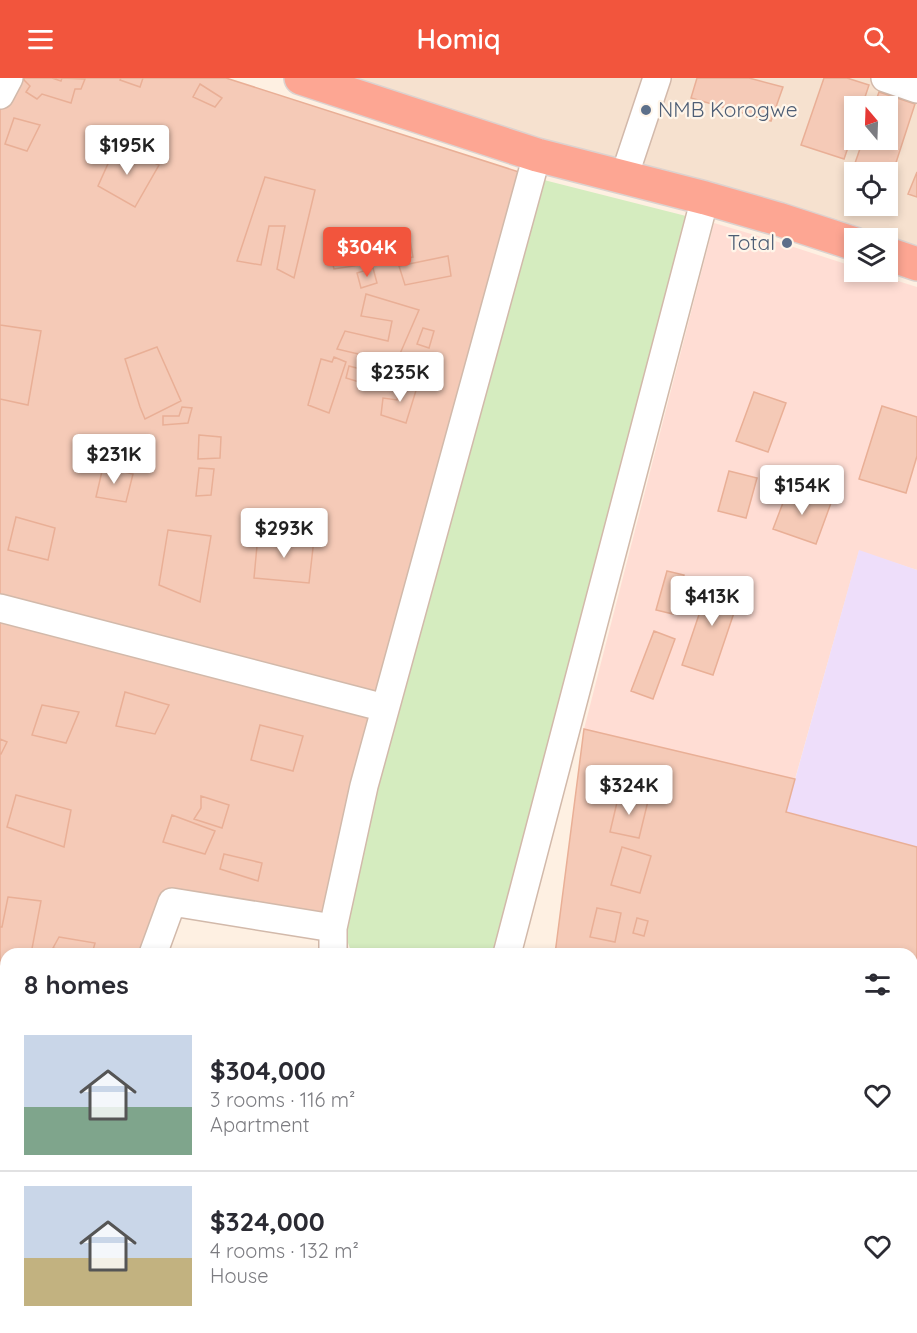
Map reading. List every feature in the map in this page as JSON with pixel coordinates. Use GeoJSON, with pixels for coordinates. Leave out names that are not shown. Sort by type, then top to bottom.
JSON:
{"type":"FeatureCollection","features":[{"type":"Feature","properties":{"kind":"highway"},"geometry":{"type":"LineString","coordinates":[[301,78],[342,84],[537,155],[705,198],[844,240]]}},
{"type":"Feature","properties":{"kind":"highway"},"geometry":{"type":"LineString","coordinates":[[898,257],[917,264]]}},
{"type":"Feature","properties":{"kind":"street"},"geometry":{"type":"LineString","coordinates":[[0,95],[9,78]]}},
{"type":"Feature","properties":{"kind":"street"},"geometry":{"type":"LineString","coordinates":[[624,177],[657,78]]}},
{"type":"Feature","properties":{"kind":"street"},"geometry":{"type":"LineString","coordinates":[[885,78],[917,89]]}},
{"type":"Feature","properties":{"kind":"street"},"geometry":{"type":"LineString","coordinates":[[155,948],[172,902],[333,941],[364,786],[537,155]]}},
{"type":"Feature","properties":{"kind":"street"},"geometry":{"type":"LineString","coordinates":[[509,948],[705,198]]}},
{"type":"Feature","properties":{"kind":"street"},"geometry":{"type":"LineString","coordinates":[[0,608],[385,708]]}},
{"type":"Feature","properties":{"kind":"shaded area"},"geometry":{"type":"Polygon","coordinates":[[[348,78],[917,78],[917,249],[898,243],[898,228],[853,228],[782,205],[541,142],[348,78]]]}},
{"type":"Feature","properties":{"kind":"shaded area"},"geometry":{"type":"Polygon","coordinates":[[[714,223],[844,263],[844,282],[898,281],[917,287],[917,570],[859,551],[795,779],[584,729],[714,223]]]}},
{"type":"Feature","properties":{"kind":"shaded area"},"geometry":{"type":"Polygon","coordinates":[[[859,550],[917,570],[917,847],[786,812],[859,550]]]}},
{"type":"Feature","properties":{"kind":"green space"},"geometry":{"type":"Polygon","coordinates":[[[540,179],[690,217],[499,948],[350,948],[343,929],[373,788],[540,179]]]}},
{"type":"Feature","properties":{"kind":"building"},"geometry":{"type":"Polygon","coordinates":[[[0,78],[226,78],[522,173],[325,919],[167,893],[146,948],[0,948],[0,78]]]}},
{"type":"Feature","properties":{"kind":"building"},"geometry":{"type":"Polygon","coordinates":[[[24,78],[52,78],[61,81],[62,78],[85,79],[81,89],[75,89],[71,103],[42,94],[37,99],[26,92],[30,86],[24,78]]]}},
{"type":"Feature","properties":{"kind":"building"},"geometry":{"type":"Polygon","coordinates":[[[121,78],[143,78],[140,87],[120,80],[121,78]]]}},
{"type":"Feature","properties":{"kind":"building"},"geometry":{"type":"Polygon","coordinates":[[[697,78],[749,78],[783,87],[771,121],[691,98],[697,78]]]}},
{"type":"Feature","properties":{"kind":"building"},"geometry":{"type":"Polygon","coordinates":[[[824,78],[847,78],[869,85],[865,96],[844,96],[844,150],[847,150],[844,159],[801,145],[824,78]]]}},
{"type":"Feature","properties":{"kind":"building"},"geometry":{"type":"Polygon","coordinates":[[[200,84],[222,98],[215,107],[193,97],[200,84]]]}},
{"type":"Feature","properties":{"kind":"building"},"geometry":{"type":"Polygon","coordinates":[[[879,92],[891,96],[878,96],[879,92]]]}},
{"type":"Feature","properties":{"kind":"building"},"geometry":{"type":"Polygon","coordinates":[[[898,98],[915,104],[896,162],[855,162],[860,150],[898,150],[898,98]]]}},
{"type":"Feature","properties":{"kind":"building"},"geometry":{"type":"Polygon","coordinates":[[[14,118],[40,125],[27,151],[5,144],[14,118]]]}},
{"type":"Feature","properties":{"kind":"building"},"geometry":{"type":"Polygon","coordinates":[[[116,146],[159,165],[135,207],[98,186],[116,146]]]}},
{"type":"Feature","properties":{"kind":"building"},"geometry":{"type":"Polygon","coordinates":[[[917,172],[917,197],[908,194],[917,172]]]}},
{"type":"Feature","properties":{"kind":"building"},"geometry":{"type":"Polygon","coordinates":[[[265,177],[315,190],[294,278],[277,269],[285,226],[269,226],[261,265],[237,261],[265,177]]]}},
{"type":"Feature","properties":{"kind":"building"},"geometry":{"type":"Polygon","coordinates":[[[408,229],[413,257],[334,269],[328,245],[408,229]]]}},
{"type":"Feature","properties":{"kind":"building"},"geometry":{"type":"Polygon","coordinates":[[[448,256],[451,276],[405,285],[399,266],[448,256]]]}},
{"type":"Feature","properties":{"kind":"building"},"geometry":{"type":"Polygon","coordinates":[[[373,268],[377,283],[361,288],[357,273],[373,268]]]}},
{"type":"Feature","properties":{"kind":"building"},"geometry":{"type":"Polygon","coordinates":[[[366,294],[419,310],[396,363],[337,349],[345,331],[388,341],[392,321],[361,316],[366,294]]]}},
{"type":"Feature","properties":{"kind":"building"},"geometry":{"type":"Polygon","coordinates":[[[0,325],[41,331],[28,405],[0,399],[0,325]]]}},
{"type":"Feature","properties":{"kind":"building"},"geometry":{"type":"Polygon","coordinates":[[[423,328],[434,331],[429,348],[417,344],[423,328]]]}},
{"type":"Feature","properties":{"kind":"building"},"geometry":{"type":"Polygon","coordinates":[[[157,347],[181,401],[145,419],[125,359],[157,347]]]}},
{"type":"Feature","properties":{"kind":"building"},"geometry":{"type":"Polygon","coordinates":[[[334,357],[346,362],[329,413],[308,405],[321,359],[332,362],[334,357]]]}},
{"type":"Feature","properties":{"kind":"building"},"geometry":{"type":"Polygon","coordinates":[[[349,366],[372,372],[366,384],[346,378],[349,366]]]}},
{"type":"Feature","properties":{"kind":"building"},"geometry":{"type":"Polygon","coordinates":[[[401,382],[418,384],[406,423],[381,415],[383,398],[397,400],[401,382]]]}},
{"type":"Feature","properties":{"kind":"building"},"geometry":{"type":"Polygon","coordinates":[[[754,392],[786,403],[768,452],[736,441],[754,392]]]}},
{"type":"Feature","properties":{"kind":"building"},"geometry":{"type":"Polygon","coordinates":[[[882,406],[917,417],[917,456],[906,493],[859,479],[882,406]]]}},
{"type":"Feature","properties":{"kind":"building"},"geometry":{"type":"Polygon","coordinates":[[[182,407],[192,408],[188,423],[163,425],[163,416],[179,416],[182,407]]]}},
{"type":"Feature","properties":{"kind":"building"},"geometry":{"type":"Polygon","coordinates":[[[199,435],[221,437],[220,458],[198,459],[199,435]]]}},
{"type":"Feature","properties":{"kind":"building"},"geometry":{"type":"Polygon","coordinates":[[[103,467],[133,474],[126,502],[96,497],[103,467]]]}},
{"type":"Feature","properties":{"kind":"building"},"geometry":{"type":"Polygon","coordinates":[[[199,468],[214,469],[211,495],[196,496],[199,468]]]}},
{"type":"Feature","properties":{"kind":"building"},"geometry":{"type":"Polygon","coordinates":[[[729,471],[757,478],[746,518],[718,511],[729,471]]]}},
{"type":"Feature","properties":{"kind":"building"},"geometry":{"type":"Polygon","coordinates":[[[789,487],[831,503],[816,544],[773,529],[789,487]]]}},
{"type":"Feature","properties":{"kind":"building"},"geometry":{"type":"Polygon","coordinates":[[[16,517],[55,528],[48,560],[8,550],[16,517]]]}},
{"type":"Feature","properties":{"kind":"building"},"geometry":{"type":"Polygon","coordinates":[[[168,530],[211,536],[200,602],[159,585],[168,530]]]}},
{"type":"Feature","properties":{"kind":"building"},"geometry":{"type":"Polygon","coordinates":[[[258,535],[314,539],[309,583],[254,578],[258,535]]]}},
{"type":"Feature","properties":{"kind":"building"},"geometry":{"type":"Polygon","coordinates":[[[667,571],[684,575],[673,614],[656,610],[667,571]]]}},
{"type":"Feature","properties":{"kind":"building"},"geometry":{"type":"Polygon","coordinates":[[[711,579],[742,589],[713,675],[682,665],[711,579]]]}},
{"type":"Feature","properties":{"kind":"building"},"geometry":{"type":"Polygon","coordinates":[[[654,631],[675,639],[653,699],[631,691],[654,631]]]}},
{"type":"Feature","properties":{"kind":"building"},"geometry":{"type":"Polygon","coordinates":[[[125,692],[169,705],[155,734],[116,726],[125,692]]]}},
{"type":"Feature","properties":{"kind":"building"},"geometry":{"type":"Polygon","coordinates":[[[42,705],[79,712],[66,743],[32,735],[42,705]]]}},
{"type":"Feature","properties":{"kind":"building"},"geometry":{"type":"Polygon","coordinates":[[[260,725],[303,736],[293,771],[251,760],[260,725]]]}},
{"type":"Feature","properties":{"kind":"building"},"geometry":{"type":"Polygon","coordinates":[[[584,729],[795,779],[786,812],[917,847],[917,948],[556,948],[584,729]]]}},
{"type":"Feature","properties":{"kind":"building"},"geometry":{"type":"Polygon","coordinates":[[[0,739],[7,742],[1,754],[0,754],[0,739]]]}},
{"type":"Feature","properties":{"kind":"building"},"geometry":{"type":"Polygon","coordinates":[[[619,794],[648,801],[639,838],[610,832],[619,794]]]}},
{"type":"Feature","properties":{"kind":"building"},"geometry":{"type":"Polygon","coordinates":[[[16,795],[71,810],[64,847],[7,827],[16,795]]]}},
{"type":"Feature","properties":{"kind":"building"},"geometry":{"type":"Polygon","coordinates":[[[201,796],[229,805],[222,828],[194,819],[201,808],[201,796]]]}},
{"type":"Feature","properties":{"kind":"building"},"geometry":{"type":"Polygon","coordinates":[[[172,815],[215,831],[205,854],[163,842],[172,815]]]}},
{"type":"Feature","properties":{"kind":"building"},"geometry":{"type":"Polygon","coordinates":[[[622,847],[651,856],[640,893],[611,885],[622,847]]]}},
{"type":"Feature","properties":{"kind":"building"},"geometry":{"type":"Polygon","coordinates":[[[224,854],[262,863],[258,881],[220,869],[224,854]]]}},
{"type":"Feature","properties":{"kind":"building"},"geometry":{"type":"Polygon","coordinates":[[[8,897],[41,901],[32,948],[0,948],[0,927],[2,927],[8,897]]]}},
{"type":"Feature","properties":{"kind":"building"},"geometry":{"type":"Polygon","coordinates":[[[597,908],[621,913],[615,942],[590,937],[597,908]]]}},
{"type":"Feature","properties":{"kind":"building"},"geometry":{"type":"Polygon","coordinates":[[[637,918],[648,921],[644,936],[633,933],[637,918]]]}},
{"type":"Feature","properties":{"kind":"building"},"geometry":{"type":"Polygon","coordinates":[[[59,937],[95,943],[94,948],[53,948],[59,937]]]}},
{"type":"Feature","properties":{"kind":"place","name":"NMB Korogwe"},"geometry":{"type":"Point","coordinates":[646,110]}},
{"type":"Feature","properties":{"kind":"place","name":"Total"},"geometry":{"type":"Point","coordinates":[787,243]}}]}
